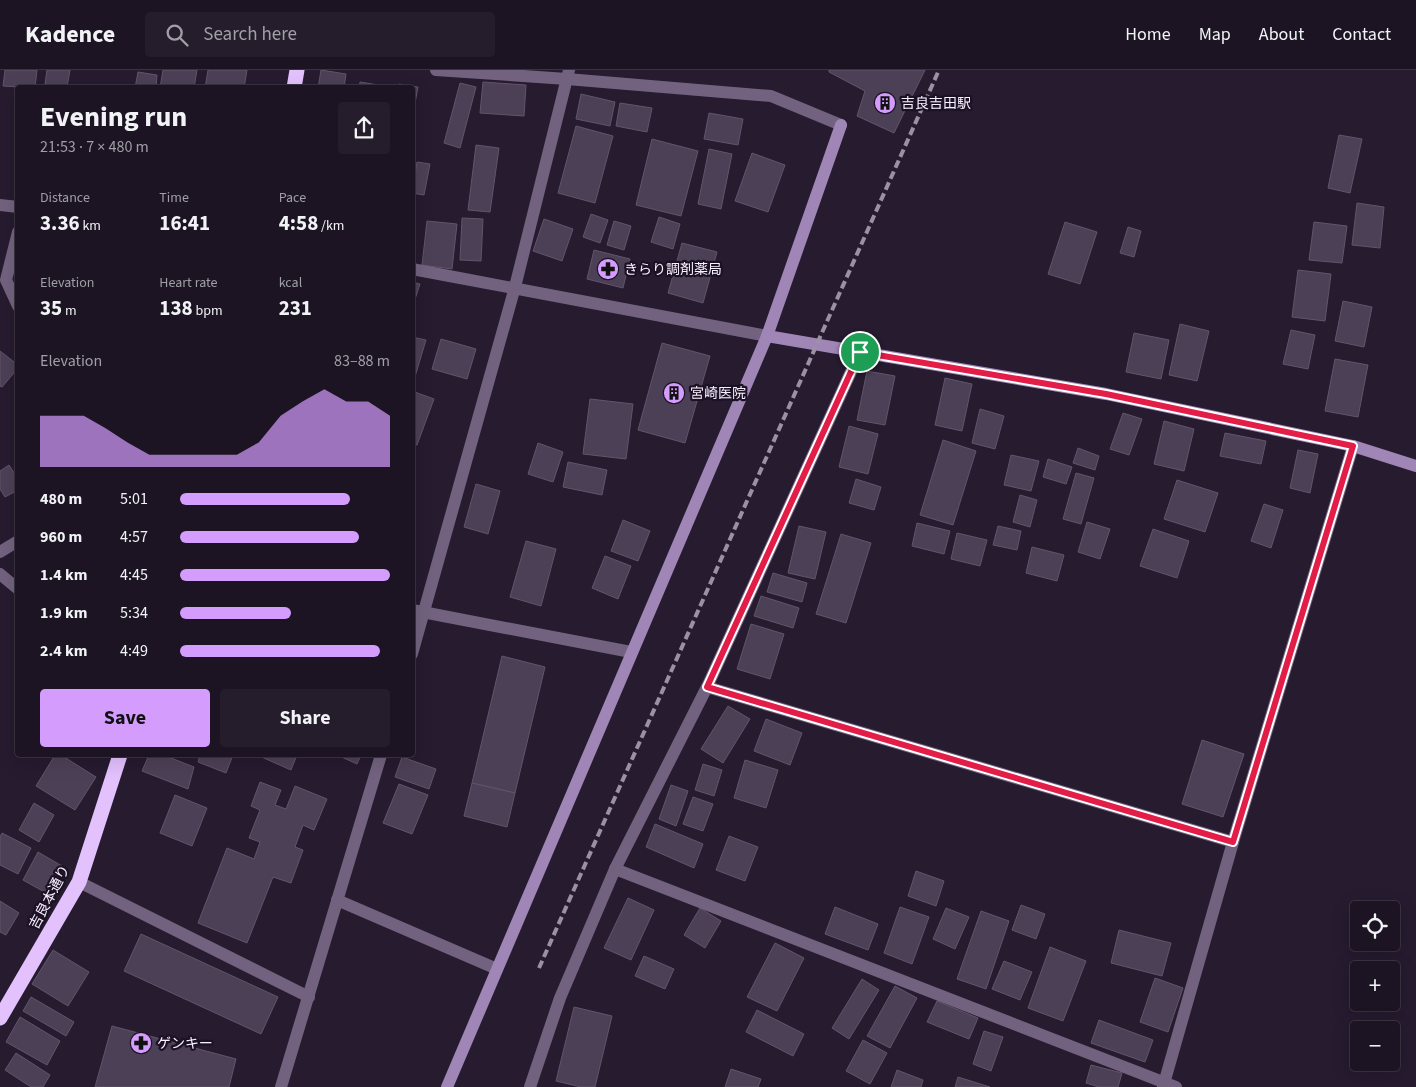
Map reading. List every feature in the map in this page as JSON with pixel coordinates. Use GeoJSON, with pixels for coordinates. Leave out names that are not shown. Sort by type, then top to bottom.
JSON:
{"type":"FeatureCollection","features":[{"type":"Feature","properties":{"kind":"highway"},"geometry":{"type":"LineString","coordinates":[[294,85],[297,70]]}},
{"type":"Feature","properties":{"kind":"highway","name":"吉良本通り"},"geometry":{"type":"LineString","coordinates":[[0,1018],[79,882],[119,757]]}},
{"type":"Feature","properties":{"kind":"street"},"geometry":{"type":"LineString","coordinates":[[436,70],[568,74],[771,96],[842,125],[767,336],[447,1087]]}},
{"type":"Feature","properties":{"kind":"street"},"geometry":{"type":"LineString","coordinates":[[415,636],[419,612],[515,287],[568,74]]}},
{"type":"Feature","properties":{"kind":"street"},"geometry":{"type":"LineString","coordinates":[[0,205],[15,207]]}},
{"type":"Feature","properties":{"kind":"street"},"geometry":{"type":"LineString","coordinates":[[15,244],[6,280],[15,300]]}},
{"type":"Feature","properties":{"kind":"street"},"geometry":{"type":"LineString","coordinates":[[415,270],[767,336],[1106,394],[1353,446],[1416,466]]}},
{"type":"Feature","properties":{"kind":"street"},"geometry":{"type":"LineString","coordinates":[[530,1087],[560,998],[615,869],[707,687],[860,352]]}},
{"type":"Feature","properties":{"kind":"street"},"geometry":{"type":"LineString","coordinates":[[615,869],[1168,1085],[1233,842],[1353,446]]}},
{"type":"Feature","properties":{"kind":"street"},"geometry":{"type":"LineString","coordinates":[[0,552],[15,543]]}},
{"type":"Feature","properties":{"kind":"street"},"geometry":{"type":"LineString","coordinates":[[0,574],[15,586]]}},
{"type":"Feature","properties":{"kind":"street"},"geometry":{"type":"LineString","coordinates":[[419,612],[631,652]]}},
{"type":"Feature","properties":{"kind":"street"},"geometry":{"type":"LineString","coordinates":[[707,687],[1233,842]]}},
{"type":"Feature","properties":{"kind":"street"},"geometry":{"type":"LineString","coordinates":[[281,1087],[380,757]]}},
{"type":"Feature","properties":{"kind":"street"},"geometry":{"type":"LineString","coordinates":[[79,882],[309,997]]}},
{"type":"Feature","properties":{"kind":"street"},"geometry":{"type":"LineString","coordinates":[[337,900],[497,969]]}},
{"type":"Feature","properties":{"kind":"building"},"geometry":{"type":"Polygon","coordinates":[[[5,70],[37,70],[35,85],[3,86],[5,70]]]}},
{"type":"Feature","properties":{"kind":"building"},"geometry":{"type":"Polygon","coordinates":[[[47,70],[70,70],[67,85],[45,84],[47,70]]]}},
{"type":"Feature","properties":{"kind":"building"},"geometry":{"type":"Polygon","coordinates":[[[163,70],[197,70],[194,85],[160,85],[163,70]]]}},
{"type":"Feature","properties":{"kind":"building"},"geometry":{"type":"Polygon","coordinates":[[[208,70],[247,70],[244,85],[206,85],[208,70]]]}},
{"type":"Feature","properties":{"kind":"building"},"geometry":{"type":"Polygon","coordinates":[[[321,70],[346,74],[344,85],[318,85],[321,70]]]}},
{"type":"Feature","properties":{"kind":"building","name":"吉良吉田駅"},"geometry":{"type":"Polygon","coordinates":[[[829,70],[925,70],[894,133],[857,116],[865,91],[829,72],[829,70]]]}},
{"type":"Feature","properties":{"kind":"building"},"geometry":{"type":"Polygon","coordinates":[[[138,72],[157,75],[156,85],[136,85],[138,72]]]}},
{"type":"Feature","properties":{"kind":"building"},"geometry":{"type":"Polygon","coordinates":[[[360,82],[379,85],[360,85],[360,82]]]}},
{"type":"Feature","properties":{"kind":"building"},"geometry":{"type":"Polygon","coordinates":[[[483,82],[526,85],[524,116],[480,113],[483,82]]]}},
{"type":"Feature","properties":{"kind":"building"},"geometry":{"type":"Polygon","coordinates":[[[460,83],[476,87],[460,148],[444,143],[460,83]]]}},
{"type":"Feature","properties":{"kind":"building"},"geometry":{"type":"Polygon","coordinates":[[[415,87],[418,87],[415,103],[415,87]]]}},
{"type":"Feature","properties":{"kind":"building"},"geometry":{"type":"Polygon","coordinates":[[[581,94],[615,102],[610,126],[576,119],[581,94]]]}},
{"type":"Feature","properties":{"kind":"building"},"geometry":{"type":"Polygon","coordinates":[[[620,103],[652,108],[647,132],[616,126],[620,103]]]}},
{"type":"Feature","properties":{"kind":"building"},"geometry":{"type":"Polygon","coordinates":[[[709,113],[743,119],[738,145],[704,139],[709,113]]]}},
{"type":"Feature","properties":{"kind":"building"},"geometry":{"type":"Polygon","coordinates":[[[576,126],[613,136],[595,203],[558,193],[576,126]]]}},
{"type":"Feature","properties":{"kind":"building"},"geometry":{"type":"Polygon","coordinates":[[[1339,135],[1362,139],[1350,193],[1328,188],[1339,135]]]}},
{"type":"Feature","properties":{"kind":"building"},"geometry":{"type":"Polygon","coordinates":[[[652,139],[698,151],[681,216],[636,205],[652,139]]]}},
{"type":"Feature","properties":{"kind":"building"},"geometry":{"type":"Polygon","coordinates":[[[476,145],[499,148],[490,212],[468,210],[476,145]]]}},
{"type":"Feature","properties":{"kind":"building"},"geometry":{"type":"Polygon","coordinates":[[[709,149],[732,154],[721,209],[698,204],[709,149]]]}},
{"type":"Feature","properties":{"kind":"building"},"geometry":{"type":"Polygon","coordinates":[[[752,153],[785,165],[768,212],[735,201],[752,153]]]}},
{"type":"Feature","properties":{"kind":"building"},"geometry":{"type":"Polygon","coordinates":[[[417,162],[430,164],[424,195],[415,194],[417,162]]]}},
{"type":"Feature","properties":{"kind":"building"},"geometry":{"type":"Polygon","coordinates":[[[1357,203],[1384,207],[1380,248],[1352,245],[1357,203]]]}},
{"type":"Feature","properties":{"kind":"building"},"geometry":{"type":"Polygon","coordinates":[[[591,214],[608,220],[600,243],[583,237],[591,214]]]}},
{"type":"Feature","properties":{"kind":"building"},"geometry":{"type":"Polygon","coordinates":[[[659,217],[680,224],[673,249],[651,242],[659,217]]]}},
{"type":"Feature","properties":{"kind":"building"},"geometry":{"type":"Polygon","coordinates":[[[462,218],[483,219],[481,261],[460,260],[462,218]]]}},
{"type":"Feature","properties":{"kind":"building"},"geometry":{"type":"Polygon","coordinates":[[[544,219],[573,229],[562,261],[533,251],[544,219]]]}},
{"type":"Feature","properties":{"kind":"building"},"geometry":{"type":"Polygon","coordinates":[[[427,221],[457,224],[452,269],[422,265],[427,221]]]}},
{"type":"Feature","properties":{"kind":"building"},"geometry":{"type":"Polygon","coordinates":[[[614,221],[631,226],[624,250],[607,245],[614,221]]]}},
{"type":"Feature","properties":{"kind":"building"},"geometry":{"type":"Polygon","coordinates":[[[1065,222],[1097,232],[1080,284],[1048,274],[1065,222]]]}},
{"type":"Feature","properties":{"kind":"building"},"geometry":{"type":"Polygon","coordinates":[[[1314,222],[1347,226],[1342,263],[1309,260],[1314,222]]]}},
{"type":"Feature","properties":{"kind":"building"},"geometry":{"type":"Polygon","coordinates":[[[1128,227],[1141,231],[1134,257],[1120,253],[1128,227]]]}},
{"type":"Feature","properties":{"kind":"building"},"geometry":{"type":"Polygon","coordinates":[[[682,243],[717,252],[703,303],[668,293],[682,243]]]}},
{"type":"Feature","properties":{"kind":"building","name":"きらり調剤薬局"},"geometry":{"type":"Polygon","coordinates":[[[594,250],[630,259],[623,288],[587,279],[594,250]]]}},
{"type":"Feature","properties":{"kind":"building"},"geometry":{"type":"Polygon","coordinates":[[[1298,270],[1331,274],[1325,321],[1292,317],[1298,270]]]}},
{"type":"Feature","properties":{"kind":"building"},"geometry":{"type":"Polygon","coordinates":[[[415,283],[420,284],[415,299],[415,283]]]}},
{"type":"Feature","properties":{"kind":"building"},"geometry":{"type":"Polygon","coordinates":[[[1343,301],[1372,307],[1364,347],[1335,341],[1343,301]]]}},
{"type":"Feature","properties":{"kind":"building"},"geometry":{"type":"Polygon","coordinates":[[[1180,324],[1209,331],[1197,381],[1169,375],[1180,324]]]}},
{"type":"Feature","properties":{"kind":"building"},"geometry":{"type":"Polygon","coordinates":[[[1291,330],[1315,335],[1308,369],[1283,364],[1291,330]]]}},
{"type":"Feature","properties":{"kind":"building"},"geometry":{"type":"Polygon","coordinates":[[[1134,333],[1169,340],[1161,379],[1126,372],[1134,333]]]}},
{"type":"Feature","properties":{"kind":"building"},"geometry":{"type":"Polygon","coordinates":[[[415,338],[426,340],[415,377],[415,338]]]}},
{"type":"Feature","properties":{"kind":"building"},"geometry":{"type":"Polygon","coordinates":[[[441,339],[476,349],[467,379],[432,369],[441,339]]]}},
{"type":"Feature","properties":{"kind":"building","name":"宮崎医院"},"geometry":{"type":"Polygon","coordinates":[[[662,343],[710,356],[685,443],[638,430],[662,343]]]}},
{"type":"Feature","properties":{"kind":"building"},"geometry":{"type":"Polygon","coordinates":[[[0,351],[15,363],[15,372],[2,387],[0,386],[0,351]]]}},
{"type":"Feature","properties":{"kind":"building"},"geometry":{"type":"Polygon","coordinates":[[[1335,359],[1368,365],[1358,417],[1325,411],[1335,359]]]}},
{"type":"Feature","properties":{"kind":"building"},"geometry":{"type":"Polygon","coordinates":[[[867,371],[895,376],[885,425],[857,420],[867,371]]]}},
{"type":"Feature","properties":{"kind":"building"},"geometry":{"type":"Polygon","coordinates":[[[945,378],[972,384],[962,431],[935,425],[945,378]]]}},
{"type":"Feature","properties":{"kind":"building"},"geometry":{"type":"Polygon","coordinates":[[[415,392],[434,399],[417,445],[415,445],[415,392]]]}},
{"type":"Feature","properties":{"kind":"building"},"geometry":{"type":"Polygon","coordinates":[[[590,399],[633,404],[626,459],[583,454],[590,399]]]}},
{"type":"Feature","properties":{"kind":"building"},"geometry":{"type":"Polygon","coordinates":[[[980,409],[1004,416],[995,449],[972,443],[980,409]]]}},
{"type":"Feature","properties":{"kind":"building"},"geometry":{"type":"Polygon","coordinates":[[[1123,413],[1142,419],[1129,455],[1110,449],[1123,413]]]}},
{"type":"Feature","properties":{"kind":"building"},"geometry":{"type":"Polygon","coordinates":[[[1164,421],[1194,429],[1184,471],[1154,464],[1164,421]]]}},
{"type":"Feature","properties":{"kind":"building"},"geometry":{"type":"Polygon","coordinates":[[[849,426],[878,434],[868,474],[839,467],[849,426]]]}},
{"type":"Feature","properties":{"kind":"building"},"geometry":{"type":"Polygon","coordinates":[[[1225,433],[1266,441],[1261,464],[1220,456],[1225,433]]]}},
{"type":"Feature","properties":{"kind":"building"},"geometry":{"type":"Polygon","coordinates":[[[943,440],[976,451],[953,525],[920,515],[943,440]]]}},
{"type":"Feature","properties":{"kind":"building"},"geometry":{"type":"Polygon","coordinates":[[[538,443],[563,452],[553,482],[528,474],[538,443]]]}},
{"type":"Feature","properties":{"kind":"building"},"geometry":{"type":"Polygon","coordinates":[[[1078,448],[1099,456],[1095,470],[1073,463],[1078,448]]]}},
{"type":"Feature","properties":{"kind":"building"},"geometry":{"type":"Polygon","coordinates":[[[1298,450],[1318,454],[1310,493],[1290,488],[1298,450]]]}},
{"type":"Feature","properties":{"kind":"building"},"geometry":{"type":"Polygon","coordinates":[[[1011,455],[1039,461],[1031,491],[1004,485],[1011,455]]]}},
{"type":"Feature","properties":{"kind":"building"},"geometry":{"type":"Polygon","coordinates":[[[1048,459],[1072,467],[1066,484],[1043,477],[1048,459]]]}},
{"type":"Feature","properties":{"kind":"building"},"geometry":{"type":"Polygon","coordinates":[[[568,462],[607,470],[602,495],[563,487],[568,462]]]}},
{"type":"Feature","properties":{"kind":"building"},"geometry":{"type":"Polygon","coordinates":[[[9,465],[15,474],[15,492],[5,497],[0,489],[0,471],[9,465]]]}},
{"type":"Feature","properties":{"kind":"building"},"geometry":{"type":"Polygon","coordinates":[[[1076,473],[1094,478],[1081,524],[1063,519],[1076,473]]]}},
{"type":"Feature","properties":{"kind":"building"},"geometry":{"type":"Polygon","coordinates":[[[856,479],[881,487],[874,510],[849,503],[856,479]]]}},
{"type":"Feature","properties":{"kind":"building"},"geometry":{"type":"Polygon","coordinates":[[[1177,480],[1218,493],[1205,532],[1164,519],[1177,480]]]}},
{"type":"Feature","properties":{"kind":"building"},"geometry":{"type":"Polygon","coordinates":[[[476,484],[500,491],[488,534],[464,527],[476,484]]]}},
{"type":"Feature","properties":{"kind":"building"},"geometry":{"type":"Polygon","coordinates":[[[1020,495],[1037,500],[1030,527],[1013,522],[1020,495]]]}},
{"type":"Feature","properties":{"kind":"building"},"geometry":{"type":"Polygon","coordinates":[[[1264,504],[1283,510],[1271,548],[1251,541],[1264,504]]]}},
{"type":"Feature","properties":{"kind":"building"},"geometry":{"type":"Polygon","coordinates":[[[623,520],[650,531],[638,561],[611,551],[623,520]]]}},
{"type":"Feature","properties":{"kind":"building"},"geometry":{"type":"Polygon","coordinates":[[[1087,522],[1110,529],[1100,559],[1078,552],[1087,522]]]}},
{"type":"Feature","properties":{"kind":"building"},"geometry":{"type":"Polygon","coordinates":[[[917,523],[950,531],[944,554],[912,546],[917,523]]]}},
{"type":"Feature","properties":{"kind":"building"},"geometry":{"type":"Polygon","coordinates":[[[799,526],[826,532],[815,579],[788,573],[799,526]]]}},
{"type":"Feature","properties":{"kind":"building"},"geometry":{"type":"Polygon","coordinates":[[[998,526],[1021,531],[1017,550],[993,545],[998,526]]]}},
{"type":"Feature","properties":{"kind":"building"},"geometry":{"type":"Polygon","coordinates":[[[1153,529],[1189,541],[1177,578],[1140,566],[1153,529]]]}},
{"type":"Feature","properties":{"kind":"building"},"geometry":{"type":"Polygon","coordinates":[[[957,533],[987,540],[980,566],[951,559],[957,533]]]}},
{"type":"Feature","properties":{"kind":"building"},"geometry":{"type":"Polygon","coordinates":[[[841,534],[871,543],[846,623],[816,614],[841,534]]]}},
{"type":"Feature","properties":{"kind":"building"},"geometry":{"type":"Polygon","coordinates":[[[526,541],[556,549],[541,606],[510,597],[526,541]]]}},
{"type":"Feature","properties":{"kind":"building"},"geometry":{"type":"Polygon","coordinates":[[[1032,547],[1064,555],[1057,581],[1026,573],[1032,547]]]}},
{"type":"Feature","properties":{"kind":"building"},"geometry":{"type":"Polygon","coordinates":[[[605,556],[631,566],[618,599],[592,588],[605,556]]]}},
{"type":"Feature","properties":{"kind":"building"},"geometry":{"type":"Polygon","coordinates":[[[773,573],[807,583],[802,602],[767,592],[773,573]]]}},
{"type":"Feature","properties":{"kind":"building"},"geometry":{"type":"Polygon","coordinates":[[[761,596],[799,608],[793,628],[754,616],[761,596]]]}},
{"type":"Feature","properties":{"kind":"building"},"geometry":{"type":"Polygon","coordinates":[[[751,624],[784,634],[770,679],[737,669],[751,624]]]}},
{"type":"Feature","properties":{"kind":"building"},"geometry":{"type":"Polygon","coordinates":[[[502,656],[545,667],[515,793],[472,783],[502,656]]]}},
{"type":"Feature","properties":{"kind":"building"},"geometry":{"type":"Polygon","coordinates":[[[728,706],[750,719],[723,763],[701,749],[728,706]]]}},
{"type":"Feature","properties":{"kind":"building"},"geometry":{"type":"Polygon","coordinates":[[[766,719],[802,733],[790,765],[754,751],[766,719]]]}},
{"type":"Feature","properties":{"kind":"building"},"geometry":{"type":"Polygon","coordinates":[[[1202,740],[1244,754],[1223,817],[1182,804],[1202,740]]]}},
{"type":"Feature","properties":{"kind":"building"},"geometry":{"type":"Polygon","coordinates":[[[54,757],[64,757],[96,777],[75,810],[36,786],[54,757]]]}},
{"type":"Feature","properties":{"kind":"building"},"geometry":{"type":"Polygon","coordinates":[[[148,757],[169,757],[194,767],[188,789],[142,771],[148,757]]]}},
{"type":"Feature","properties":{"kind":"building"},"geometry":{"type":"Polygon","coordinates":[[[199,757],[232,757],[226,773],[198,762],[199,757]]]}},
{"type":"Feature","properties":{"kind":"building"},"geometry":{"type":"Polygon","coordinates":[[[262,757],[296,757],[291,770],[262,757]]]}},
{"type":"Feature","properties":{"kind":"building"},"geometry":{"type":"Polygon","coordinates":[[[341,757],[360,757],[357,764],[341,757]]]}},
{"type":"Feature","properties":{"kind":"building"},"geometry":{"type":"Polygon","coordinates":[[[402,757],[436,769],[429,789],[395,777],[402,757]]]}},
{"type":"Feature","properties":{"kind":"building"},"geometry":{"type":"Polygon","coordinates":[[[745,760],[778,770],[766,808],[734,798],[745,760]]]}},
{"type":"Feature","properties":{"kind":"building"},"geometry":{"type":"Polygon","coordinates":[[[703,764],[722,770],[714,796],[695,790],[703,764]]]}},
{"type":"Feature","properties":{"kind":"building"},"geometry":{"type":"Polygon","coordinates":[[[260,782],[281,790],[275,805],[286,809],[295,786],[327,799],[314,830],[303,825],[295,847],[303,850],[291,883],[273,877],[247,943],[198,923],[227,848],[254,859],[260,842],[249,838],[260,810],[251,806],[260,782]]]}},
{"type":"Feature","properties":{"kind":"building"},"geometry":{"type":"Polygon","coordinates":[[[472,783],[515,793],[507,827],[464,816],[472,783]]]}},
{"type":"Feature","properties":{"kind":"building"},"geometry":{"type":"Polygon","coordinates":[[[399,784],[428,795],[412,834],[383,823],[399,784]]]}},
{"type":"Feature","properties":{"kind":"building"},"geometry":{"type":"Polygon","coordinates":[[[671,785],[688,791],[676,826],[659,819],[671,785]]]}},
{"type":"Feature","properties":{"kind":"building"},"geometry":{"type":"Polygon","coordinates":[[[175,795],[207,808],[192,846],[160,833],[175,795]]]}},
{"type":"Feature","properties":{"kind":"building"},"geometry":{"type":"Polygon","coordinates":[[[693,797],[713,804],[703,831],[683,824],[693,797]]]}},
{"type":"Feature","properties":{"kind":"building"},"geometry":{"type":"Polygon","coordinates":[[[34,803],[54,815],[39,842],[19,830],[34,803]]]}},
{"type":"Feature","properties":{"kind":"building"},"geometry":{"type":"Polygon","coordinates":[[[655,824],[703,844],[694,868],[646,847],[655,824]]]}},
{"type":"Feature","properties":{"kind":"building"},"geometry":{"type":"Polygon","coordinates":[[[2,833],[31,848],[18,874],[0,865],[0,837],[2,833]]]}},
{"type":"Feature","properties":{"kind":"building"},"geometry":{"type":"Polygon","coordinates":[[[729,836],[758,847],[745,881],[716,870],[729,836]]]}},
{"type":"Feature","properties":{"kind":"building"},"geometry":{"type":"Polygon","coordinates":[[[38,852],[62,866],[48,894],[23,880],[38,852]]]}},
{"type":"Feature","properties":{"kind":"building"},"geometry":{"type":"Polygon","coordinates":[[[916,871],[944,881],[936,906],[908,896],[916,871]]]}},
{"type":"Feature","properties":{"kind":"building"},"geometry":{"type":"Polygon","coordinates":[[[628,898],[654,910],[631,960],[604,948],[628,898]]]}},
{"type":"Feature","properties":{"kind":"building"},"geometry":{"type":"Polygon","coordinates":[[[0,901],[19,913],[6,935],[0,932],[0,901]]]}},
{"type":"Feature","properties":{"kind":"building"},"geometry":{"type":"Polygon","coordinates":[[[1021,905],[1045,914],[1036,939],[1012,930],[1021,905]]]}},
{"type":"Feature","properties":{"kind":"building"},"geometry":{"type":"Polygon","coordinates":[[[835,907],[878,924],[868,950],[825,934],[835,907]]]}},
{"type":"Feature","properties":{"kind":"building"},"geometry":{"type":"Polygon","coordinates":[[[900,907],[929,917],[912,964],[884,953],[900,907]]]}},
{"type":"Feature","properties":{"kind":"building"},"geometry":{"type":"Polygon","coordinates":[[[700,908],[721,921],[705,948],[684,935],[700,908]]]}},
{"type":"Feature","properties":{"kind":"building"},"geometry":{"type":"Polygon","coordinates":[[[946,908],[969,917],[955,949],[933,939],[946,908]]]}},
{"type":"Feature","properties":{"kind":"building"},"geometry":{"type":"Polygon","coordinates":[[[981,911],[1009,921],[986,989],[957,979],[981,911]]]}},
{"type":"Feature","properties":{"kind":"building"},"geometry":{"type":"Polygon","coordinates":[[[1119,930],[1171,943],[1162,976],[1111,963],[1119,930]]]}},
{"type":"Feature","properties":{"kind":"building"},"geometry":{"type":"Polygon","coordinates":[[[141,934],[278,997],[261,1034],[124,971],[141,934]]]}},
{"type":"Feature","properties":{"kind":"building"},"geometry":{"type":"Polygon","coordinates":[[[775,943],[804,958],[777,1011],[747,997],[775,943]]]}},
{"type":"Feature","properties":{"kind":"building"},"geometry":{"type":"Polygon","coordinates":[[[1050,947],[1086,961],[1063,1021],[1028,1008],[1050,947]]]}},
{"type":"Feature","properties":{"kind":"building"},"geometry":{"type":"Polygon","coordinates":[[[53,950],[89,972],[68,1006],[32,984],[53,950]]]}},
{"type":"Feature","properties":{"kind":"building"},"geometry":{"type":"Polygon","coordinates":[[[644,956],[674,969],[665,989],[635,976],[644,956]]]}},
{"type":"Feature","properties":{"kind":"building"},"geometry":{"type":"Polygon","coordinates":[[[1004,961],[1032,972],[1020,1000],[992,989],[1004,961]]]}},
{"type":"Feature","properties":{"kind":"building"},"geometry":{"type":"Polygon","coordinates":[[[1155,978],[1183,988],[1168,1032],[1140,1022],[1155,978]]]}},
{"type":"Feature","properties":{"kind":"building"},"geometry":{"type":"Polygon","coordinates":[[[862,979],[879,990],[849,1039],[832,1028],[862,979]]]}},
{"type":"Feature","properties":{"kind":"building"},"geometry":{"type":"Polygon","coordinates":[[[895,986],[917,998],[890,1048],[867,1036],[895,986]]]}},
{"type":"Feature","properties":{"kind":"building"},"geometry":{"type":"Polygon","coordinates":[[[31,997],[74,1022],[66,1036],[23,1011],[31,997]]]}},
{"type":"Feature","properties":{"kind":"building"},"geometry":{"type":"Polygon","coordinates":[[[937,1001],[978,1018],[969,1039],[927,1022],[937,1001]]]}},
{"type":"Feature","properties":{"kind":"building"},"geometry":{"type":"Polygon","coordinates":[[[574,1007],[612,1016],[595,1087],[581,1087],[556,1081],[574,1007]]]}},
{"type":"Feature","properties":{"kind":"building"},"geometry":{"type":"Polygon","coordinates":[[[757,1010],[804,1034],[793,1056],[746,1032],[757,1010]]]}},
{"type":"Feature","properties":{"kind":"building"},"geometry":{"type":"Polygon","coordinates":[[[20,1017],[60,1041],[47,1065],[6,1042],[20,1017]]]}},
{"type":"Feature","properties":{"kind":"building"},"geometry":{"type":"Polygon","coordinates":[[[1099,1020],[1153,1040],[1145,1062],[1091,1043],[1099,1020]]]}},
{"type":"Feature","properties":{"kind":"building","name":"ゲンキー"},"geometry":{"type":"Polygon","coordinates":[[[112,1026],[236,1059],[229,1087],[95,1087],[112,1026]]]}},
{"type":"Feature","properties":{"kind":"building"},"geometry":{"type":"Polygon","coordinates":[[[984,1031],[1003,1037],[991,1071],[973,1064],[984,1031]]]}},
{"type":"Feature","properties":{"kind":"building"},"geometry":{"type":"Polygon","coordinates":[[[863,1040],[887,1053],[870,1084],[846,1071],[863,1040]]]}},
{"type":"Feature","properties":{"kind":"building"},"geometry":{"type":"Polygon","coordinates":[[[16,1053],[50,1075],[43,1087],[31,1087],[5,1070],[16,1053]]]}},
{"type":"Feature","properties":{"kind":"building"},"geometry":{"type":"Polygon","coordinates":[[[1091,1065],[1122,1073],[1118,1087],[1099,1087],[1086,1083],[1091,1065]]]}},
{"type":"Feature","properties":{"kind":"building"},"geometry":{"type":"Polygon","coordinates":[[[731,1069],[761,1079],[758,1087],[725,1087],[731,1069]]]}},
{"type":"Feature","properties":{"kind":"building"},"geometry":{"type":"Polygon","coordinates":[[[897,1070],[923,1080],[921,1087],[891,1087],[897,1070]]]}},
{"type":"Feature","properties":{"kind":"building"},"geometry":{"type":"Polygon","coordinates":[[[958,1077],[990,1087],[955,1087],[958,1077]]]}},
{"type":"Feature","properties":{"kind":"railway"},"geometry":{"type":"LineString","coordinates":[[539,968],[939,70]]}},
{"type":"Feature","properties":{"kind":"place","name":"吉良吉田駅"},"geometry":{"type":"Point","coordinates":[885,103]}},
{"type":"Feature","properties":{"kind":"place","name":"きらり調剤薬局"},"geometry":{"type":"Point","coordinates":[608,269]}},
{"type":"Feature","properties":{"kind":"place","name":"宮崎医院"},"geometry":{"type":"Point","coordinates":[674,393]}},
{"type":"Feature","properties":{"kind":"place","name":"ゲンキー"},"geometry":{"type":"Point","coordinates":[141,1043]}},
{"type":"Feature","properties":{"kind":"route"},"geometry":{"type":"LineString","coordinates":[[860,352],[1106,394],[1353,446],[1233,842],[707,687],[860,352]]}}]}
